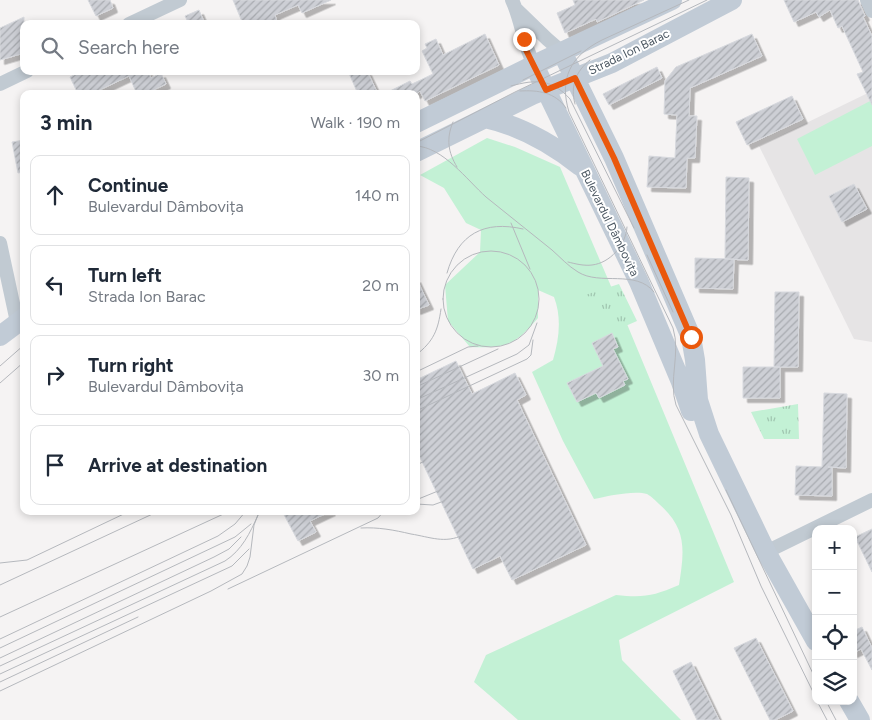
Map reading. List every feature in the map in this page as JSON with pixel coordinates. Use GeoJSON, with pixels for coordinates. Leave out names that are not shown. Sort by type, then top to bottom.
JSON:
{"type":"FeatureCollection","features":[{"type":"Feature","properties":{"kind":"street"},"geometry":{"type":"LineString","coordinates":[[138,20],[180,0]]}},
{"type":"Feature","properties":{"kind":"street"},"geometry":{"type":"LineString","coordinates":[[420,121],[672,0]]}},
{"type":"Feature","properties":{"kind":"street","name":"Strada Ion Barac"},"geometry":{"type":"LineString","coordinates":[[420,150],[546,90],[612,63],[732,0]]}},
{"type":"Feature","properties":{"kind":"street"},"geometry":{"type":"LineString","coordinates":[[867,0],[872,11]]}},
{"type":"Feature","properties":{"kind":"street","name":"Bulevardul Dâmbovița"},"geometry":{"type":"LineString","coordinates":[[514,4],[562,52],[614,158],[691,337],[696,360],[698,400],[708,434],[766,552],[812,634]]}},
{"type":"Feature","properties":{"kind":"street","name":"Bulevardul Dâmbovița"},"geometry":{"type":"LineString","coordinates":[[514,4],[526,50],[638,282],[693,414],[708,434]]}},
{"type":"Feature","properties":{"kind":"street"},"geometry":{"type":"LineString","coordinates":[[0,84],[20,74]]}},
{"type":"Feature","properties":{"kind":"street"},"geometry":{"type":"LineString","coordinates":[[485,118],[526,131],[559,149],[583,167]]}},
{"type":"Feature","properties":{"kind":"street"},"geometry":{"type":"LineString","coordinates":[[0,243],[20,320],[0,336]]}},
{"type":"Feature","properties":{"kind":"street"},"geometry":{"type":"LineString","coordinates":[[766,552],[872,500]]}},
{"type":"Feature","properties":{"kind":"street"},"geometry":{"type":"LineString","coordinates":[[851,705],[860,720]]}},
{"type":"Feature","properties":{"kind":"shaded area"},"geometry":{"type":"Polygon","coordinates":[[[872,91],[872,342],[854,339],[759,146],[872,91]]]}},
{"type":"Feature","properties":{"kind":"green space"},"geometry":{"type":"Polygon","coordinates":[[[872,100],[872,146],[815,175],[797,139],[872,100]]]}},
{"type":"Feature","properties":{"kind":"green space"},"geometry":{"type":"Polygon","coordinates":[[[487,138],[515,147],[560,167],[734,582],[619,640],[622,660],[681,720],[518,720],[474,682],[486,655],[616,595],[648,595],[679,585],[683,551],[682,542],[675,523],[668,513],[649,495],[628,493],[594,499],[563,441],[532,372],[553,360],[559,328],[554,297],[538,290],[538,318],[515,340],[501,346],[470,347],[448,321],[445,285],[480,252],[481,230],[466,223],[444,188],[420,175],[487,138]]]}},
{"type":"Feature","properties":{"kind":"green space"},"geometry":{"type":"Polygon","coordinates":[[[619,284],[637,321],[614,331],[582,296],[619,284]]]}},
{"type":"Feature","properties":{"kind":"green space"},"geometry":{"type":"Polygon","coordinates":[[[798,404],[799,439],[764,439],[751,412],[798,404]]]}},
{"type":"Feature","properties":{"kind":"building"},"geometry":{"type":"Polygon","coordinates":[[[88,0],[110,0],[113,8],[96,16],[88,0]]]}},
{"type":"Feature","properties":{"kind":"building"},"geometry":{"type":"Polygon","coordinates":[[[233,0],[331,0],[302,13],[298,5],[275,15],[277,20],[241,20],[233,0]]]}},
{"type":"Feature","properties":{"kind":"building"},"geometry":{"type":"Polygon","coordinates":[[[573,0],[644,0],[597,22],[596,19],[565,33],[557,13],[575,5],[573,0]]]}},
{"type":"Feature","properties":{"kind":"building"},"geometry":{"type":"Polygon","coordinates":[[[784,0],[858,0],[865,16],[863,17],[872,36],[872,105],[857,74],[863,72],[842,26],[838,28],[830,10],[819,17],[816,12],[794,22],[784,0]]]}},
{"type":"Feature","properties":{"kind":"building"},"geometry":{"type":"Polygon","coordinates":[[[199,10],[203,20],[187,20],[185,16],[199,10]]]}},
{"type":"Feature","properties":{"kind":"building"},"geometry":{"type":"Polygon","coordinates":[[[24,17],[24,20],[20,20],[20,54],[0,60],[0,28],[24,17]]]}},
{"type":"Feature","properties":{"kind":"building"},"geometry":{"type":"Polygon","coordinates":[[[485,34],[499,65],[425,101],[420,90],[392,90],[410,81],[412,84],[433,74],[422,51],[427,48],[425,44],[436,39],[443,55],[485,34]]]}},
{"type":"Feature","properties":{"kind":"building"},"geometry":{"type":"Polygon","coordinates":[[[752,34],[762,56],[690,88],[689,116],[697,116],[695,158],[687,158],[686,188],[647,187],[649,156],[675,158],[677,115],[664,114],[665,81],[676,67],[752,34]]]}},
{"type":"Feature","properties":{"kind":"building"},"geometry":{"type":"Polygon","coordinates":[[[657,67],[662,78],[609,105],[603,94],[657,67]]]}},
{"type":"Feature","properties":{"kind":"building"},"geometry":{"type":"Polygon","coordinates":[[[74,75],[150,75],[151,78],[162,75],[166,84],[153,90],[135,90],[129,76],[99,90],[76,90],[70,77],[74,75]]]}},
{"type":"Feature","properties":{"kind":"building"},"geometry":{"type":"Polygon","coordinates":[[[350,75],[369,75],[376,90],[356,90],[350,75]]]}},
{"type":"Feature","properties":{"kind":"building"},"geometry":{"type":"Polygon","coordinates":[[[792,96],[803,119],[747,145],[736,122],[792,96]]]}},
{"type":"Feature","properties":{"kind":"building"},"geometry":{"type":"Polygon","coordinates":[[[20,141],[20,173],[18,173],[12,142],[20,141]]]}},
{"type":"Feature","properties":{"kind":"building"},"geometry":{"type":"Polygon","coordinates":[[[726,177],[749,178],[748,260],[725,259],[726,177]]]}},
{"type":"Feature","properties":{"kind":"building"},"geometry":{"type":"Polygon","coordinates":[[[854,184],[867,209],[842,222],[829,196],[854,184]]]}},
{"type":"Feature","properties":{"kind":"building"},"geometry":{"type":"Polygon","coordinates":[[[695,258],[734,259],[733,289],[695,288],[695,258]]]}},
{"type":"Feature","properties":{"kind":"building"},"geometry":{"type":"Polygon","coordinates":[[[420,286],[429,305],[420,308],[420,286]]]}},
{"type":"Feature","properties":{"kind":"building"},"geometry":{"type":"Polygon","coordinates":[[[775,292],[799,292],[798,367],[774,367],[775,292]]]}},
{"type":"Feature","properties":{"kind":"building"},"geometry":{"type":"Polygon","coordinates":[[[612,333],[618,347],[613,349],[628,379],[623,381],[625,385],[599,398],[596,393],[577,402],[567,383],[603,366],[592,343],[612,333]]]}},
{"type":"Feature","properties":{"kind":"building"},"geometry":{"type":"Polygon","coordinates":[[[456,361],[472,394],[515,373],[526,395],[517,400],[586,545],[512,580],[500,556],[473,569],[420,457],[420,378],[456,361]]]}},
{"type":"Feature","properties":{"kind":"building"},"geometry":{"type":"Polygon","coordinates":[[[743,367],[780,367],[780,398],[743,398],[743,367]]]}},
{"type":"Feature","properties":{"kind":"building"},"geometry":{"type":"Polygon","coordinates":[[[824,393],[847,394],[846,468],[832,467],[832,496],[795,495],[796,466],[822,467],[824,393]]]}},
{"type":"Feature","properties":{"kind":"building"},"geometry":{"type":"Polygon","coordinates":[[[284,515],[323,515],[310,521],[316,532],[298,541],[284,515]]]}},
{"type":"Feature","properties":{"kind":"building"},"geometry":{"type":"Polygon","coordinates":[[[872,529],[872,572],[857,541],[857,536],[872,529]]]}},
{"type":"Feature","properties":{"kind":"building"},"geometry":{"type":"Polygon","coordinates":[[[862,627],[872,648],[872,670],[861,649],[857,651],[857,629],[862,627]]]}},
{"type":"Feature","properties":{"kind":"building"},"geometry":{"type":"Polygon","coordinates":[[[756,638],[793,711],[775,720],[770,720],[734,648],[756,638]]]}},
{"type":"Feature","properties":{"kind":"building"},"geometry":{"type":"Polygon","coordinates":[[[691,662],[719,720],[697,720],[673,671],[691,662]]]}},
{"type":"Feature","properties":{"kind":"tram line"},"geometry":{"type":"LineString","coordinates":[[689,0],[602,40],[582,53],[570,70],[565,89],[566,100],[569,112],[673,328],[676,347],[673,386],[676,405],[731,515],[761,586],[812,690]]}},
{"type":"Feature","properties":{"kind":"tram line"},"geometry":{"type":"LineString","coordinates":[[420,141],[515,92],[707,0]]}},
{"type":"Feature","properties":{"kind":"tram line"},"geometry":{"type":"LineString","coordinates":[[523,80],[581,51]]}},
{"type":"Feature","properties":{"kind":"tram line"},"geometry":{"type":"LineString","coordinates":[[575,104],[573,91],[575,79],[590,60]]}},
{"type":"Feature","properties":{"kind":"tram line"},"geometry":{"type":"LineString","coordinates":[[511,86],[528,82],[543,82],[557,88],[570,99],[634,228]]}},
{"type":"Feature","properties":{"kind":"tram line"},"geometry":{"type":"LineString","coordinates":[[520,91],[546,93],[557,98],[566,108]]}},
{"type":"Feature","properties":{"kind":"tram line"},"geometry":{"type":"LineString","coordinates":[[453,122],[449,134],[449,145],[457,167]]}},
{"type":"Feature","properties":{"kind":"tram line"},"geometry":{"type":"LineString","coordinates":[[420,147],[436,152],[454,165],[486,197],[578,272],[597,278],[638,281],[654,292]]}},
{"type":"Feature","properties":{"kind":"tram line"},"geometry":{"type":"LineString","coordinates":[[511,223],[530,269]]}},
{"type":"Feature","properties":{"kind":"tram line"},"geometry":{"type":"LineString","coordinates":[[447,273],[458,248],[474,233],[496,227],[523,229]]}},
{"type":"Feature","properties":{"kind":"tram line"},"geometry":{"type":"LineString","coordinates":[[568,262],[589,265],[605,261],[616,252],[624,240],[627,227]]}},
{"type":"Feature","properties":{"kind":"tram line"},"geometry":{"type":"LineString","coordinates":[[491,251],[509,254],[525,265],[536,281],[539,299],[536,317],[525,333],[509,344],[491,347],[473,344],[457,333],[446,317],[443,299],[446,281],[457,265],[473,254],[491,251]]}},
{"type":"Feature","properties":{"kind":"tram line"},"geometry":{"type":"LineString","coordinates":[[647,255],[673,312]]}},
{"type":"Feature","properties":{"kind":"tram line"},"geometry":{"type":"LineString","coordinates":[[420,351],[434,335],[441,309]]}},
{"type":"Feature","properties":{"kind":"tram line"},"geometry":{"type":"LineString","coordinates":[[420,398],[517,354],[529,345],[537,323]]}},
{"type":"Feature","properties":{"kind":"tram line"},"geometry":{"type":"LineString","coordinates":[[420,409],[527,359],[531,355],[533,340]]}},
{"type":"Feature","properties":{"kind":"tram line"},"geometry":{"type":"LineString","coordinates":[[420,370],[468,347],[478,346]]}},
{"type":"Feature","properties":{"kind":"tram line"},"geometry":{"type":"LineString","coordinates":[[0,366],[20,348]]}},
{"type":"Feature","properties":{"kind":"tram line"},"geometry":{"type":"LineString","coordinates":[[420,385],[498,349]]}},
{"type":"Feature","properties":{"kind":"tram line"},"geometry":{"type":"LineString","coordinates":[[0,383],[20,366]]}},
{"type":"Feature","properties":{"kind":"tram line"},"geometry":{"type":"LineString","coordinates":[[726,490],[812,672]]}},
{"type":"Feature","properties":{"kind":"tram line"},"geometry":{"type":"LineString","coordinates":[[420,498],[438,491]]}},
{"type":"Feature","properties":{"kind":"tram line"},"geometry":{"type":"LineString","coordinates":[[420,504],[433,505],[444,501]]}},
{"type":"Feature","properties":{"kind":"tram line"},"geometry":{"type":"LineString","coordinates":[[0,563],[27,560],[122,515]]}},
{"type":"Feature","properties":{"kind":"tram line"},"geometry":{"type":"LineString","coordinates":[[0,585],[150,515]]}},
{"type":"Feature","properties":{"kind":"tram line"},"geometry":{"type":"LineString","coordinates":[[0,617],[221,515]]}},
{"type":"Feature","properties":{"kind":"tram line"},"geometry":{"type":"LineString","coordinates":[[0,639],[218,536],[235,524],[243,515]]}},
{"type":"Feature","properties":{"kind":"tram line"},"geometry":{"type":"LineString","coordinates":[[0,666],[225,561],[236,552],[249,535],[258,515],[254,525],[250,557],[242,574],[211,591],[0,691]]}},
{"type":"Feature","properties":{"kind":"tram line"},"geometry":{"type":"LineString","coordinates":[[228,589],[378,518],[381,515]]}},
{"type":"Feature","properties":{"kind":"tram line"},"geometry":{"type":"LineString","coordinates":[[0,648],[235,537],[251,524]]}},
{"type":"Feature","properties":{"kind":"tram line"},"geometry":{"type":"LineString","coordinates":[[361,528],[386,529],[437,539],[450,539],[463,535]]}},
{"type":"Feature","properties":{"kind":"tram line"},"geometry":{"type":"LineString","coordinates":[[0,658],[214,557],[229,549],[241,537]]}},
{"type":"Feature","properties":{"kind":"tram line"},"geometry":{"type":"LineString","coordinates":[[0,674],[232,566],[249,549]]}},
{"type":"Feature","properties":{"kind":"tram line"},"geometry":{"type":"LineString","coordinates":[[0,682],[138,617]]}},
{"type":"Feature","properties":{"kind":"tram line"},"geometry":{"type":"LineString","coordinates":[[819,705],[827,720]]}},
{"type":"Feature","properties":{"kind":"tram line"},"geometry":{"type":"LineString","coordinates":[[828,705],[836,720]]}},
{"type":"Feature","properties":{"kind":"route"},"geometry":{"type":"LineString","coordinates":[[524,39],[526,50],[546,90],[575,78],[599,124],[691,337]]}}]}
